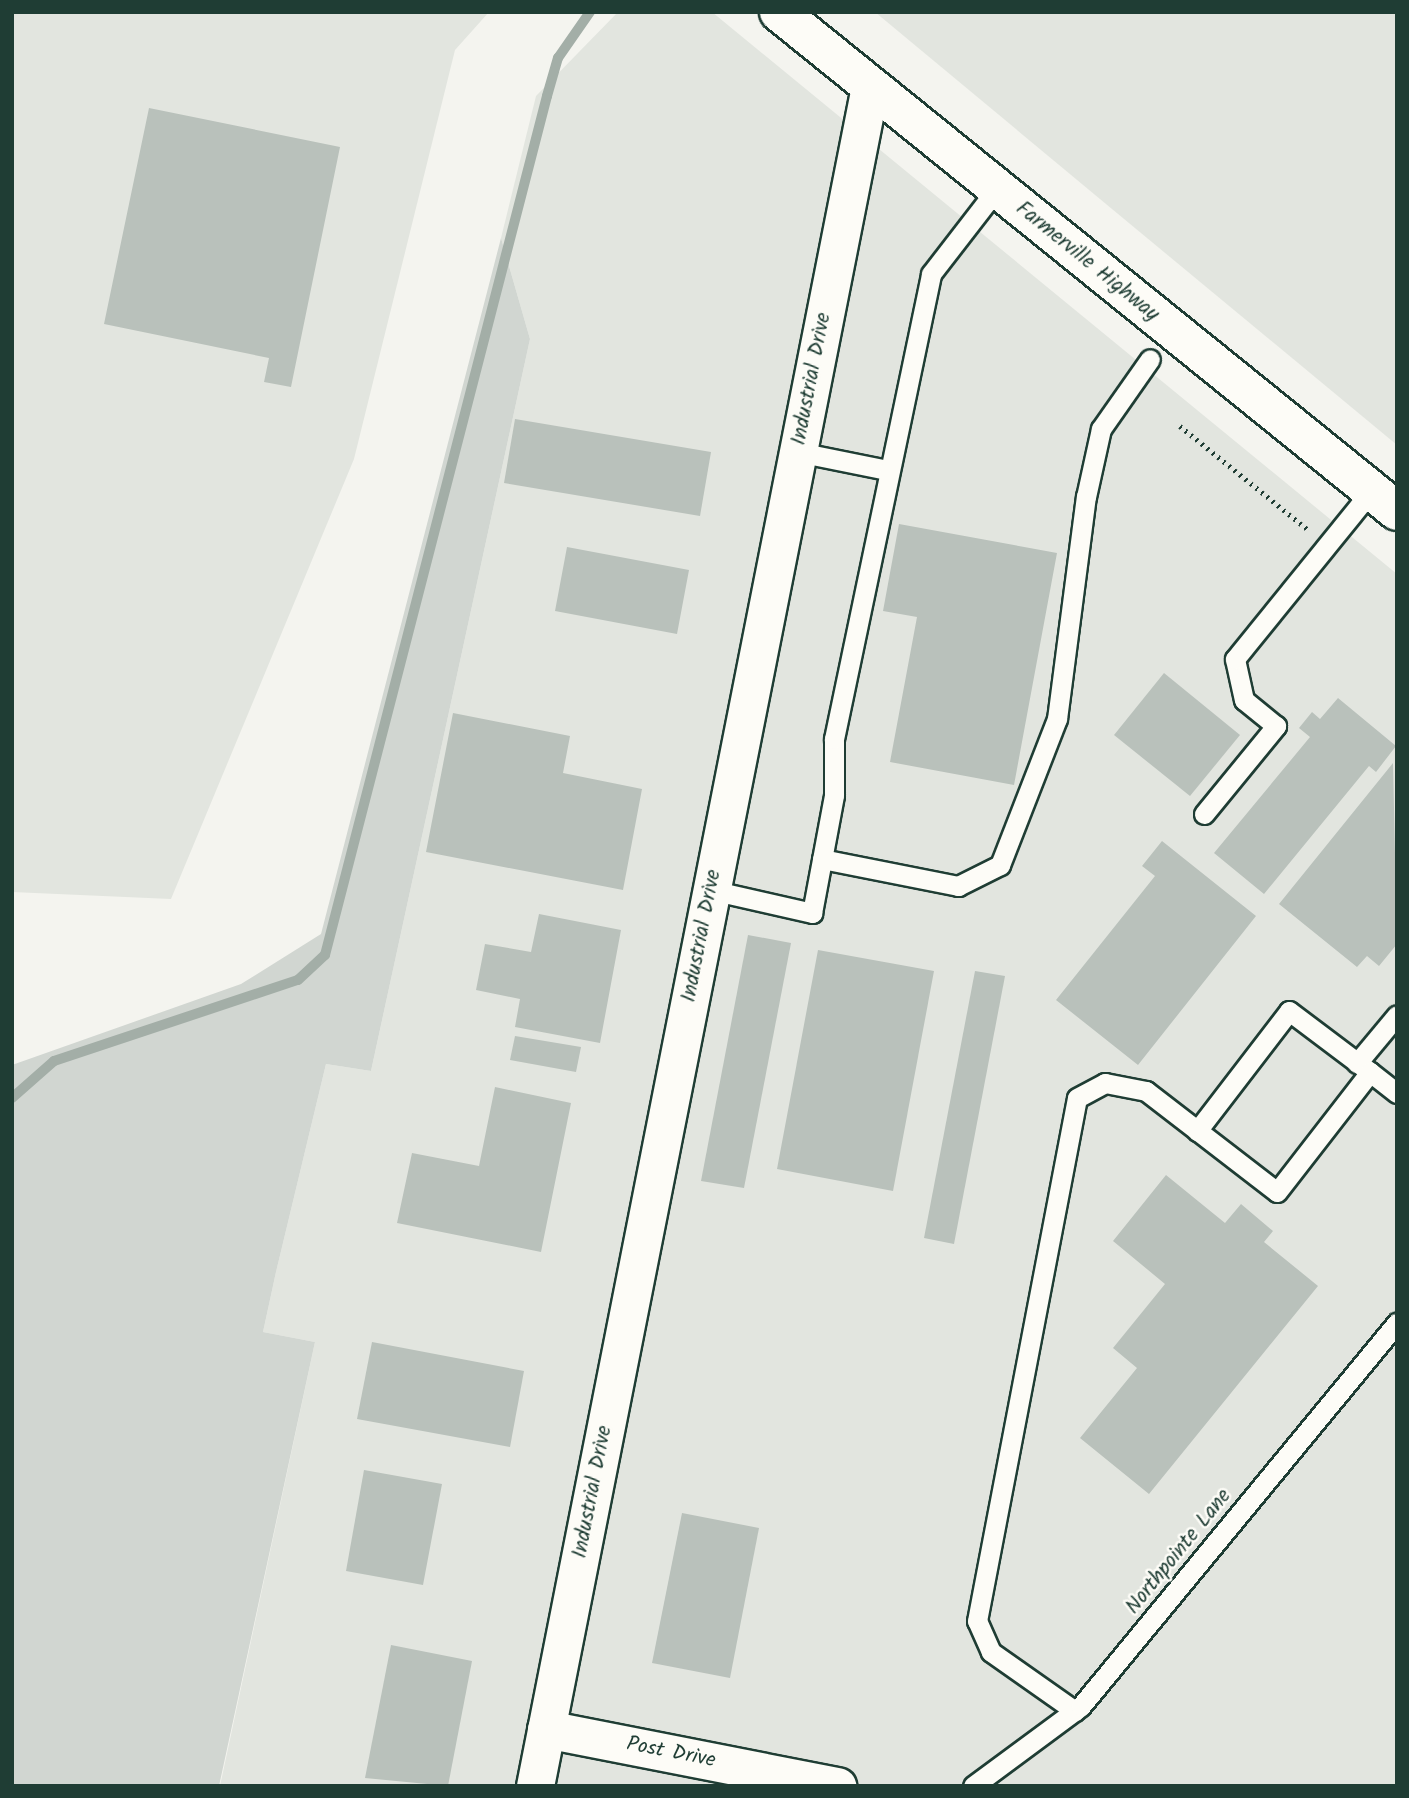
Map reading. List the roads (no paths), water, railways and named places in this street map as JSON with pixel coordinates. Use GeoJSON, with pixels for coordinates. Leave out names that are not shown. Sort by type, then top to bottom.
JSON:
{"type":"FeatureCollection","features":[{"type":"Feature","properties":{"kind":"main road","name":"Farmerville Highway"},"geometry":{"type":"LineString","coordinates":[[779,12],[996,190],[1384,500]]}},
{"type":"Feature","properties":{"kind":"street","name":"Industrial Drive"},"geometry":{"type":"LineString","coordinates":[[535,1786],[870,86]]}},
{"type":"Feature","properties":{"kind":"street","name":"Post Drive"},"geometry":{"type":"LineString","coordinates":[[547,1729],[836,1786]]}},
{"type":"Feature","properties":{"kind":"lane"},"geometry":{"type":"LineString","coordinates":[[711,890],[812,913],[834,794],[834,739],[887,470],[931,274],[996,190]]}},
{"type":"Feature","properties":{"kind":"lane"},"geometry":{"type":"LineString","coordinates":[[822,859],[958,886],[1000,865],[1057,719],[1086,497],[1101,429],[1150,359]]}},
{"type":"Feature","properties":{"kind":"lane"},"geometry":{"type":"LineString","coordinates":[[797,452],[887,470]]}},
{"type":"Feature","properties":{"kind":"lane"},"geometry":{"type":"LineString","coordinates":[[1204,814],[1276,726],[1244,700],[1235,659],[1384,500]]}},
{"type":"Feature","properties":{"kind":"lane"},"geometry":{"type":"LineString","coordinates":[[1197,1131],[1289,1011],[1397,1093]]}},
{"type":"Feature","properties":{"kind":"lane"},"geometry":{"type":"LineString","coordinates":[[1075,1711],[991,1652],[977,1621],[1071,1114],[1077,1098],[1089,1088],[1119,1083],[1146,1091],[1277,1192],[1397,1015]]}},
{"type":"Feature","properties":{"kind":"lane","name":"Northpointe Lane"},"geometry":{"type":"LineString","coordinates":[[973,1786],[1075,1711],[1397,1322]]}},
{"type":"Feature","properties":{"kind":"waterway"},"geometry":{"type":"LineString","coordinates":[[12,1098],[54,1061],[298,980],[325,955],[547,96],[558,58],[590,12]]}}]}
